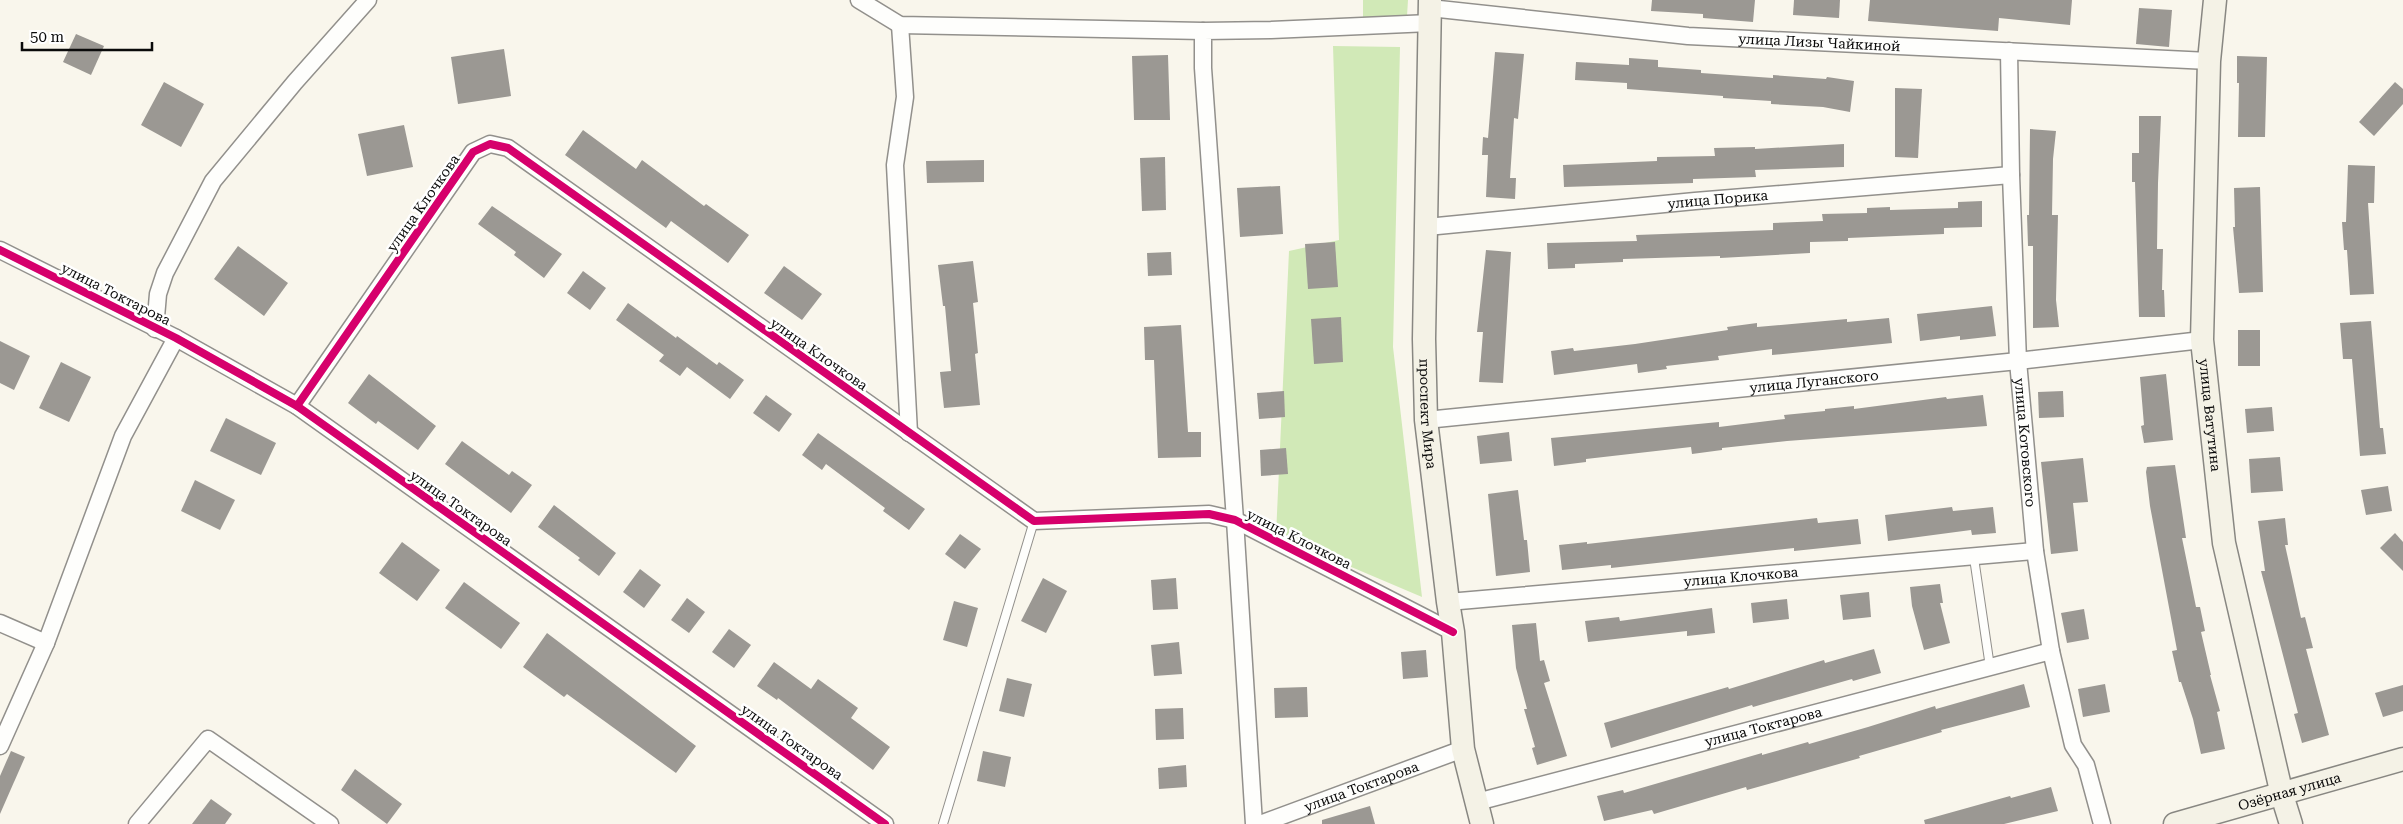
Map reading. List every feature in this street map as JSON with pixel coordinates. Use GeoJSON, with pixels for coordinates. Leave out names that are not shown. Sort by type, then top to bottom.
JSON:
{"type":"FeatureCollection","features":[{"type":"Feature","properties":{"kind":"street"},"geometry":{"type":"LineString","coordinates":[[155,328],[158,294],[165,273],[214,181],[296,82],[368,0]]}},
{"type":"Feature","properties":{"kind":"street"},"geometry":{"type":"LineString","coordinates":[[859,0],[900,25],[904,97],[895,165],[909,433]]}},
{"type":"Feature","properties":{"kind":"street","name":"улица Ватутина"},"geometry":{"type":"LineString","coordinates":[[2215,0],[2209,61],[2202,340],[2224,543],[2282,795],[2291,824]]}},
{"type":"Feature","properties":{"kind":"street","name":"улица Лизы Чайкиной"},"geometry":{"type":"LineString","coordinates":[[900,25],[1203,31],[1430,10],[1688,36],[2209,61]]}},
{"type":"Feature","properties":{"kind":"street","name":"проспект Мира"},"geometry":{"type":"LineString","coordinates":[[1430,10],[1424,339],[1426,420],[1453,632],[1463,749],[1480,813]]}},
{"type":"Feature","properties":{"kind":"street"},"geometry":{"type":"LineString","coordinates":[[1203,31],[1202,68],[1235,520],[1254,824]]}},
{"type":"Feature","properties":{"kind":"street","name":"улица Котовского"},"geometry":{"type":"LineString","coordinates":[[2009,51],[2011,175],[2018,361],[2035,551],[2051,651],[2073,745],[2086,765],[2102,824]]}},
{"type":"Feature","properties":{"kind":"street","name":"улица Клочкова"},"geometry":{"type":"LineString","coordinates":[[298,406],[473,152],[490,144],[508,148],[1034,521],[1209,514],[1235,520],[1453,632]]}},
{"type":"Feature","properties":{"kind":"street","name":"улица Порика"},"geometry":{"type":"LineString","coordinates":[[1427,227],[1695,201],[2011,175]]}},
{"type":"Feature","properties":{"kind":"street","name":"улица Токтарова"},"geometry":{"type":"LineString","coordinates":[[0,250],[176,338],[298,406],[885,824]]}},
{"type":"Feature","properties":{"kind":"street"},"geometry":{"type":"LineString","coordinates":[[0,746],[46,643],[123,436],[176,338]]}},
{"type":"Feature","properties":{"kind":"street","name":"улица Луганского"},"geometry":{"type":"LineString","coordinates":[[1426,420],[2018,361],[2202,340]]}},
{"type":"Feature","properties":{"kind":"street","name":"улица Клочкова"},"geometry":{"type":"LineString","coordinates":[[1448,602],[1974,558],[2035,551]]}},
{"type":"Feature","properties":{"kind":"street"},"geometry":{"type":"LineString","coordinates":[[0,623],[46,643]]}},
{"type":"Feature","properties":{"kind":"street","name":"улица Токтарова"},"geometry":{"type":"LineString","coordinates":[[1480,813],[2051,651]]}},
{"type":"Feature","properties":{"kind":"street"},"geometry":{"type":"LineString","coordinates":[[137,824],[208,739],[330,824]]}},
{"type":"Feature","properties":{"kind":"street","name":"улица Токтарова"},"geometry":{"type":"LineString","coordinates":[[1260,824],[1463,749]]}},
{"type":"Feature","properties":{"kind":"street","name":"Озёрная улица"},"geometry":{"type":"LineString","coordinates":[[2175,824],[2403,759]]}},
{"type":"Feature","properties":{"kind":"lane"},"geometry":{"type":"LineString","coordinates":[[943,824],[1034,521]]}},
{"type":"Feature","properties":{"kind":"lane"},"geometry":{"type":"LineString","coordinates":[[1974,558],[1990,668]]}},
{"type":"Feature","properties":{"kind":"green space"},"geometry":{"type":"Polygon","coordinates":[[[1363,0],[1408,0],[1407,16],[1363,19],[1363,0]]]}},
{"type":"Feature","properties":{"kind":"green space"},"geometry":{"type":"Polygon","coordinates":[[[1333,46],[1400,47],[1393,347],[1422,597],[1276,535],[1289,251],[1339,240],[1333,46]]]}},
{"type":"Feature","properties":{"kind":"building"},"geometry":{"type":"Polygon","coordinates":[[[1652,0],[1755,0],[1753,22],[1703,18],[1703,14],[1651,11],[1652,0]]]}},
{"type":"Feature","properties":{"kind":"building"},"geometry":{"type":"Polygon","coordinates":[[[1794,0],[1840,0],[1839,18],[1793,15],[1794,0]]]}},
{"type":"Feature","properties":{"kind":"building"},"geometry":{"type":"Polygon","coordinates":[[[1870,0],[2072,0],[2070,25],[1999,18],[1998,31],[1868,21],[1870,0]]]}},
{"type":"Feature","properties":{"kind":"building"},"geometry":{"type":"Polygon","coordinates":[[[2139,8],[2172,10],[2169,47],[2136,44],[2139,8]]]}},
{"type":"Feature","properties":{"kind":"building"},"geometry":{"type":"Polygon","coordinates":[[[76,34],[104,46],[91,75],[63,62],[76,34]]]}},
{"type":"Feature","properties":{"kind":"building"},"geometry":{"type":"Polygon","coordinates":[[[504,49],[511,96],[458,104],[451,57],[504,49]]]}},
{"type":"Feature","properties":{"kind":"building"},"geometry":{"type":"Polygon","coordinates":[[[1495,52],[1524,54],[1518,119],[1514,118],[1510,178],[1516,178],[1515,199],[1486,197],[1488,155],[1482,155],[1483,137],[1488,138],[1495,52]]]}},
{"type":"Feature","properties":{"kind":"building"},"geometry":{"type":"Polygon","coordinates":[[[1168,55],[1170,120],[1134,120],[1132,56],[1168,55]]]}},
{"type":"Feature","properties":{"kind":"building"},"geometry":{"type":"Polygon","coordinates":[[[2237,56],[2267,57],[2265,137],[2238,137],[2239,83],[2237,83],[2237,56]]]}},
{"type":"Feature","properties":{"kind":"building"},"geometry":{"type":"Polygon","coordinates":[[[1629,58],[1658,60],[1658,67],[1701,70],[1701,73],[1773,78],[1773,75],[1826,79],[1827,77],[1854,81],[1850,112],[1823,107],[1771,104],[1771,101],[1723,98],[1723,96],[1627,89],[1627,83],[1575,80],[1576,62],[1629,65],[1629,58]]]}},
{"type":"Feature","properties":{"kind":"building"},"geometry":{"type":"Polygon","coordinates":[[[164,82],[204,104],[181,147],[141,125],[164,82]]]}},
{"type":"Feature","properties":{"kind":"building"},"geometry":{"type":"Polygon","coordinates":[[[2395,82],[2403,89],[2403,104],[2374,136],[2359,122],[2395,82]]]}},
{"type":"Feature","properties":{"kind":"building"},"geometry":{"type":"Polygon","coordinates":[[[1895,88],[1922,89],[1918,158],[1895,157],[1895,88]]]}},
{"type":"Feature","properties":{"kind":"building"},"geometry":{"type":"Polygon","coordinates":[[[2139,116],[2161,116],[2157,249],[2163,249],[2162,290],[2164,290],[2165,317],[2139,317],[2135,182],[2132,182],[2132,153],[2139,153],[2139,116]]]}},
{"type":"Feature","properties":{"kind":"building"},"geometry":{"type":"Polygon","coordinates":[[[404,125],[413,167],[367,176],[358,134],[404,125]]]}},
{"type":"Feature","properties":{"kind":"building"},"geometry":{"type":"Polygon","coordinates":[[[2030,129],[2056,131],[2053,159],[2052,215],[2058,215],[2056,300],[2059,327],[2033,328],[2033,246],[2028,246],[2027,215],[2029,215],[2030,129]]]}},
{"type":"Feature","properties":{"kind":"building"},"geometry":{"type":"Polygon","coordinates":[[[583,130],[636,169],[642,160],[704,206],[706,204],[749,235],[728,263],[671,221],[666,228],[565,155],[583,130]]]}},
{"type":"Feature","properties":{"kind":"building"},"geometry":{"type":"Polygon","coordinates":[[[1844,144],[1844,167],[1755,170],[1756,177],[1693,179],[1693,183],[1564,187],[1563,165],[1657,161],[1657,157],[1715,156],[1714,148],[1755,147],[1755,149],[1844,144]]]}},
{"type":"Feature","properties":{"kind":"building"},"geometry":{"type":"Polygon","coordinates":[[[1165,157],[1166,210],[1142,211],[1140,158],[1165,157]]]}},
{"type":"Feature","properties":{"kind":"building"},"geometry":{"type":"Polygon","coordinates":[[[984,160],[984,182],[927,183],[926,161],[984,160]]]}},
{"type":"Feature","properties":{"kind":"building"},"geometry":{"type":"Polygon","coordinates":[[[2348,165],[2375,166],[2374,203],[2368,203],[2374,294],[2350,295],[2347,250],[2344,250],[2342,222],[2346,222],[2348,165]]]}},
{"type":"Feature","properties":{"kind":"building"},"geometry":{"type":"Polygon","coordinates":[[[1280,186],[1283,234],[1240,237],[1237,188],[1280,186]]]}},
{"type":"Feature","properties":{"kind":"building"},"geometry":{"type":"Polygon","coordinates":[[[2260,187],[2263,292],[2239,293],[2233,227],[2235,227],[2234,188],[2260,187]]]}},
{"type":"Feature","properties":{"kind":"building"},"geometry":{"type":"Polygon","coordinates":[[[1982,201],[1982,227],[1944,228],[1944,234],[1848,238],[1848,241],[1810,242],[1810,253],[1720,258],[1720,256],[1623,259],[1623,262],[1575,264],[1575,268],[1548,269],[1547,243],[1637,241],[1636,235],[1773,230],[1773,223],[1823,221],[1822,214],[1867,213],[1867,208],[1890,207],[1890,210],[1958,208],[1958,202],[1982,201]]]}},
{"type":"Feature","properties":{"kind":"building"},"geometry":{"type":"Polygon","coordinates":[[[492,206],[562,254],[544,278],[514,255],[516,252],[478,224],[492,206]]]}},
{"type":"Feature","properties":{"kind":"building"},"geometry":{"type":"Polygon","coordinates":[[[1335,242],[1338,287],[1308,289],[1305,244],[1335,242]]]}},
{"type":"Feature","properties":{"kind":"building"},"geometry":{"type":"Polygon","coordinates":[[[238,246],[288,283],[264,316],[214,279],[238,246]]]}},
{"type":"Feature","properties":{"kind":"building"},"geometry":{"type":"Polygon","coordinates":[[[1486,250],[1511,252],[1503,383],[1479,382],[1483,332],[1477,332],[1486,250]]]}},
{"type":"Feature","properties":{"kind":"building"},"geometry":{"type":"Polygon","coordinates":[[[1171,252],[1172,275],[1148,276],[1147,253],[1171,252]]]}},
{"type":"Feature","properties":{"kind":"building"},"geometry":{"type":"Polygon","coordinates":[[[973,261],[978,302],[973,303],[978,353],[975,354],[980,405],[944,408],[940,372],[951,371],[945,306],[943,306],[938,265],[973,261]]]}},
{"type":"Feature","properties":{"kind":"building"},"geometry":{"type":"Polygon","coordinates":[[[784,266],[822,294],[802,320],[764,293],[784,266]]]}},
{"type":"Feature","properties":{"kind":"building"},"geometry":{"type":"Polygon","coordinates":[[[583,271],[606,288],[590,310],[567,293],[583,271]]]}},
{"type":"Feature","properties":{"kind":"building"},"geometry":{"type":"Polygon","coordinates":[[[628,303],[676,338],[677,336],[717,365],[719,362],[744,380],[730,399],[687,367],[680,376],[659,361],[664,355],[616,320],[628,303]]]}},
{"type":"Feature","properties":{"kind":"building"},"geometry":{"type":"Polygon","coordinates":[[[1992,306],[1996,336],[1960,340],[1960,336],[1920,341],[1917,314],[1992,306]]]}},
{"type":"Feature","properties":{"kind":"building"},"geometry":{"type":"Polygon","coordinates":[[[1341,317],[1343,362],[1314,364],[1311,319],[1341,317]]]}},
{"type":"Feature","properties":{"kind":"building"},"geometry":{"type":"Polygon","coordinates":[[[1889,318],[1892,343],[1772,355],[1772,349],[1718,356],[1719,360],[1666,366],[1667,369],[1638,373],[1637,364],[1554,375],[1551,351],[1573,348],[1574,351],[1635,344],[1728,330],[1727,327],[1757,323],[1757,327],[1847,319],[1847,322],[1889,318]]]}},
{"type":"Feature","properties":{"kind":"building"},"geometry":{"type":"Polygon","coordinates":[[[2371,321],[2380,428],[2383,428],[2386,454],[2360,456],[2352,359],[2343,359],[2340,323],[2371,321]]]}},
{"type":"Feature","properties":{"kind":"building"},"geometry":{"type":"Polygon","coordinates":[[[1181,325],[1188,432],[1201,432],[1201,457],[1158,458],[1154,360],[1145,360],[1144,327],[1181,325]]]}},
{"type":"Feature","properties":{"kind":"building"},"geometry":{"type":"Polygon","coordinates":[[[2238,330],[2260,330],[2260,366],[2238,366],[2238,330]]]}},
{"type":"Feature","properties":{"kind":"building"},"geometry":{"type":"Polygon","coordinates":[[[0,341],[30,356],[14,390],[0,383],[0,341]]]}},
{"type":"Feature","properties":{"kind":"building"},"geometry":{"type":"Polygon","coordinates":[[[61,362],[91,377],[69,422],[39,408],[61,362]]]}},
{"type":"Feature","properties":{"kind":"building"},"geometry":{"type":"Polygon","coordinates":[[[369,374],[436,426],[418,450],[378,421],[376,424],[348,403],[369,374]]]}},
{"type":"Feature","properties":{"kind":"building"},"geometry":{"type":"Polygon","coordinates":[[[2166,374],[2173,440],[2144,443],[2141,426],[2144,425],[2140,377],[2166,374]]]}},
{"type":"Feature","properties":{"kind":"building"},"geometry":{"type":"Polygon","coordinates":[[[1284,391],[1285,417],[1259,419],[1257,393],[1284,391]]]}},
{"type":"Feature","properties":{"kind":"building"},"geometry":{"type":"Polygon","coordinates":[[[2063,391],[2064,417],[2039,418],[2038,392],[2063,391]]]}},
{"type":"Feature","properties":{"kind":"building"},"geometry":{"type":"Polygon","coordinates":[[[766,395],[792,414],[779,432],[753,413],[766,395]]]}},
{"type":"Feature","properties":{"kind":"building"},"geometry":{"type":"Polygon","coordinates":[[[1983,395],[1987,426],[1787,441],[1722,448],[1722,450],[1692,454],[1691,447],[1586,459],[1586,462],[1554,466],[1551,438],[1719,422],[1719,427],[1785,419],[1784,415],[1825,411],[1825,409],[1854,406],[1854,409],[1946,397],[1947,399],[1983,395]]]}},
{"type":"Feature","properties":{"kind":"building"},"geometry":{"type":"Polygon","coordinates":[[[2272,407],[2274,431],[2247,433],[2245,409],[2272,407]]]}},
{"type":"Feature","properties":{"kind":"building"},"geometry":{"type":"Polygon","coordinates":[[[226,418],[276,443],[261,475],[210,451],[226,418]]]}},
{"type":"Feature","properties":{"kind":"building"},"geometry":{"type":"Polygon","coordinates":[[[1509,432],[1512,461],[1480,464],[1477,436],[1509,432]]]}},
{"type":"Feature","properties":{"kind":"building"},"geometry":{"type":"Polygon","coordinates":[[[818,433],[925,509],[909,530],[883,511],[885,508],[826,464],[822,470],[802,455],[818,433]]]}},
{"type":"Feature","properties":{"kind":"building"},"geometry":{"type":"Polygon","coordinates":[[[462,441],[509,475],[512,471],[532,485],[511,513],[445,464],[462,441]]]}},
{"type":"Feature","properties":{"kind":"building"},"geometry":{"type":"Polygon","coordinates":[[[1286,448],[1288,474],[1261,476],[1260,450],[1286,448]]]}},
{"type":"Feature","properties":{"kind":"building"},"geometry":{"type":"Polygon","coordinates":[[[2280,457],[2283,491],[2251,493],[2249,459],[2280,457]]]}},
{"type":"Feature","properties":{"kind":"building"},"geometry":{"type":"Polygon","coordinates":[[[2083,458],[2088,502],[2073,503],[2078,551],[2051,554],[2041,462],[2083,458]]]}},
{"type":"Feature","properties":{"kind":"building"},"geometry":{"type":"Polygon","coordinates":[[[2175,465],[2186,538],[2182,538],[2196,607],[2200,607],[2205,631],[2201,632],[2220,711],[2217,712],[2225,749],[2201,754],[2193,719],[2181,682],[2179,682],[2172,651],[2177,650],[2150,506],[2146,472],[2147,467],[2175,465]]]}},
{"type":"Feature","properties":{"kind":"building"},"geometry":{"type":"Polygon","coordinates":[[[195,480],[235,500],[220,530],[181,511],[195,480]]]}},
{"type":"Feature","properties":{"kind":"building"},"geometry":{"type":"Polygon","coordinates":[[[2388,486],[2392,511],[2366,515],[2361,490],[2388,486]]]}},
{"type":"Feature","properties":{"kind":"building"},"geometry":{"type":"Polygon","coordinates":[[[1518,490],[1524,540],[1527,540],[1530,572],[1496,576],[1488,494],[1518,490]]]}},
{"type":"Feature","properties":{"kind":"building"},"geometry":{"type":"Polygon","coordinates":[[[554,505],[616,553],[599,576],[578,560],[580,558],[538,527],[554,505]]]}},
{"type":"Feature","properties":{"kind":"building"},"geometry":{"type":"Polygon","coordinates":[[[1952,507],[1953,511],[1993,507],[1996,533],[1972,535],[1971,530],[1888,541],[1885,515],[1952,507]]]}},
{"type":"Feature","properties":{"kind":"building"},"geometry":{"type":"Polygon","coordinates":[[[1817,518],[1818,523],[1858,519],[1861,544],[1794,551],[1794,548],[1611,568],[1611,565],[1562,570],[1559,545],[1587,542],[1587,544],[1817,518]]]}},
{"type":"Feature","properties":{"kind":"building"},"geometry":{"type":"Polygon","coordinates":[[[2285,518],[2288,545],[2285,545],[2301,618],[2305,617],[2313,648],[2306,649],[2329,735],[2302,743],[2294,714],[2298,713],[2261,571],[2265,571],[2258,521],[2285,518]]]}},
{"type":"Feature","properties":{"kind":"building"},"geometry":{"type":"Polygon","coordinates":[[[2395,533],[2403,542],[2403,571],[2380,548],[2395,533]]]}},
{"type":"Feature","properties":{"kind":"building"},"geometry":{"type":"Polygon","coordinates":[[[960,534],[981,549],[965,569],[945,554],[960,534]]]}},
{"type":"Feature","properties":{"kind":"building"},"geometry":{"type":"Polygon","coordinates":[[[402,542],[440,570],[417,601],[379,573],[402,542]]]}},
{"type":"Feature","properties":{"kind":"building"},"geometry":{"type":"Polygon","coordinates":[[[640,569],[661,585],[644,608],[623,592],[640,569]]]}},
{"type":"Feature","properties":{"kind":"building"},"geometry":{"type":"Polygon","coordinates":[[[1043,578],[1067,591],[1046,633],[1021,621],[1043,578]]]}},
{"type":"Feature","properties":{"kind":"building"},"geometry":{"type":"Polygon","coordinates":[[[1176,578],[1178,609],[1153,610],[1151,580],[1176,578]]]}},
{"type":"Feature","properties":{"kind":"building"},"geometry":{"type":"Polygon","coordinates":[[[464,582],[520,623],[501,649],[445,608],[464,582]]]}},
{"type":"Feature","properties":{"kind":"building"},"geometry":{"type":"Polygon","coordinates":[[[1940,584],[1943,603],[1940,603],[1950,643],[1924,650],[1912,606],[1910,587],[1940,584]]]}},
{"type":"Feature","properties":{"kind":"building"},"geometry":{"type":"Polygon","coordinates":[[[1869,592],[1871,617],[1843,620],[1840,595],[1869,592]]]}},
{"type":"Feature","properties":{"kind":"building"},"geometry":{"type":"Polygon","coordinates":[[[687,598],[705,612],[689,633],[671,620],[687,598]]]}},
{"type":"Feature","properties":{"kind":"building"},"geometry":{"type":"Polygon","coordinates":[[[1787,599],[1789,619],[1753,623],[1751,603],[1787,599]]]}},
{"type":"Feature","properties":{"kind":"building"},"geometry":{"type":"Polygon","coordinates":[[[954,601],[978,608],[967,647],[943,640],[954,601]]]}},
{"type":"Feature","properties":{"kind":"building"},"geometry":{"type":"Polygon","coordinates":[[[1712,608],[1715,633],[1687,636],[1687,631],[1588,642],[1585,621],[1619,617],[1620,621],[1712,608]]]}},
{"type":"Feature","properties":{"kind":"building"},"geometry":{"type":"Polygon","coordinates":[[[2084,609],[2089,639],[2067,643],[2061,613],[2084,609]]]}},
{"type":"Feature","properties":{"kind":"building"},"geometry":{"type":"Polygon","coordinates":[[[1536,623],[1540,661],[1544,660],[1550,681],[1544,683],[1567,756],[1537,765],[1532,748],[1535,747],[1524,709],[1527,709],[1516,668],[1512,625],[1536,623]]]}},
{"type":"Feature","properties":{"kind":"building"},"geometry":{"type":"Polygon","coordinates":[[[729,629],[751,645],[734,668],[712,652],[729,629]]]}},
{"type":"Feature","properties":{"kind":"building"},"geometry":{"type":"Polygon","coordinates":[[[547,633],[696,746],[676,773],[567,694],[564,697],[523,667],[547,633]]]}},
{"type":"Feature","properties":{"kind":"building"},"geometry":{"type":"Polygon","coordinates":[[[1179,642],[1182,674],[1154,676],[1151,645],[1179,642]]]}},
{"type":"Feature","properties":{"kind":"building"},"geometry":{"type":"Polygon","coordinates":[[[1874,649],[1881,673],[1853,681],[1852,679],[1753,707],[1752,705],[1611,748],[1604,723],[1728,687],[1729,689],[1824,660],[1825,663],[1874,649]]]}},
{"type":"Feature","properties":{"kind":"building"},"geometry":{"type":"Polygon","coordinates":[[[1426,650],[1428,677],[1403,679],[1401,652],[1426,650]]]}},
{"type":"Feature","properties":{"kind":"building"},"geometry":{"type":"Polygon","coordinates":[[[774,662],[811,689],[818,679],[858,708],[851,718],[890,747],[873,770],[778,698],[777,700],[757,686],[774,662]]]}},
{"type":"Feature","properties":{"kind":"building"},"geometry":{"type":"Polygon","coordinates":[[[1007,678],[1032,684],[1024,717],[999,711],[1007,678]]]}},
{"type":"Feature","properties":{"kind":"building"},"geometry":{"type":"Polygon","coordinates":[[[2024,684],[2030,707],[1941,730],[1942,732],[1859,756],[1860,758],[1747,790],[1746,787],[1654,814],[1652,810],[1604,821],[1597,796],[1623,790],[1624,793],[1762,753],[1762,755],[1808,742],[1809,744],[1935,706],[1936,709],[2024,684]]]}},
{"type":"Feature","properties":{"kind":"building"},"geometry":{"type":"Polygon","coordinates":[[[2105,684],[2110,712],[2083,717],[2078,689],[2105,684]]]}},
{"type":"Feature","properties":{"kind":"building"},"geometry":{"type":"Polygon","coordinates":[[[2403,685],[2403,711],[2383,717],[2375,693],[2403,685]]]}},
{"type":"Feature","properties":{"kind":"building"},"geometry":{"type":"Polygon","coordinates":[[[1307,687],[1308,717],[1275,718],[1274,688],[1307,687]]]}},
{"type":"Feature","properties":{"kind":"building"},"geometry":{"type":"Polygon","coordinates":[[[1183,708],[1184,739],[1156,740],[1155,709],[1183,708]]]}},
{"type":"Feature","properties":{"kind":"building"},"geometry":{"type":"Polygon","coordinates":[[[11,751],[25,757],[0,814],[0,776],[11,751]]]}},
{"type":"Feature","properties":{"kind":"building"},"geometry":{"type":"Polygon","coordinates":[[[983,751],[1011,757],[1005,787],[977,781],[983,751]]]}},
{"type":"Feature","properties":{"kind":"building"},"geometry":{"type":"Polygon","coordinates":[[[1186,765],[1187,787],[1159,789],[1158,768],[1186,765]]]}},
{"type":"Feature","properties":{"kind":"building"},"geometry":{"type":"Polygon","coordinates":[[[355,769],[402,804],[387,824],[341,790],[355,769]]]}},
{"type":"Feature","properties":{"kind":"building"},"geometry":{"type":"Polygon","coordinates":[[[2051,787],[2058,811],[2004,824],[1925,824],[1924,820],[2010,796],[2011,798],[2051,787]]]}},
{"type":"Feature","properties":{"kind":"building"},"geometry":{"type":"Polygon","coordinates":[[[211,799],[232,814],[225,824],[192,824],[211,799]]]}},
{"type":"Feature","properties":{"kind":"building"},"geometry":{"type":"Polygon","coordinates":[[[1370,806],[1375,824],[1322,824],[1322,820],[1370,806]]]}},
{"type":"Feature","properties":{"kind":"cycle path"},"geometry":{"type":"LineString","coordinates":[[297,406],[473,152],[490,144],[508,148],[1034,521],[1209,514],[1235,520],[1453,632]]}},
{"type":"Feature","properties":{"kind":"cycle path"},"geometry":{"type":"LineString","coordinates":[[0,250],[176,338],[297,406],[885,824]]}}]}
